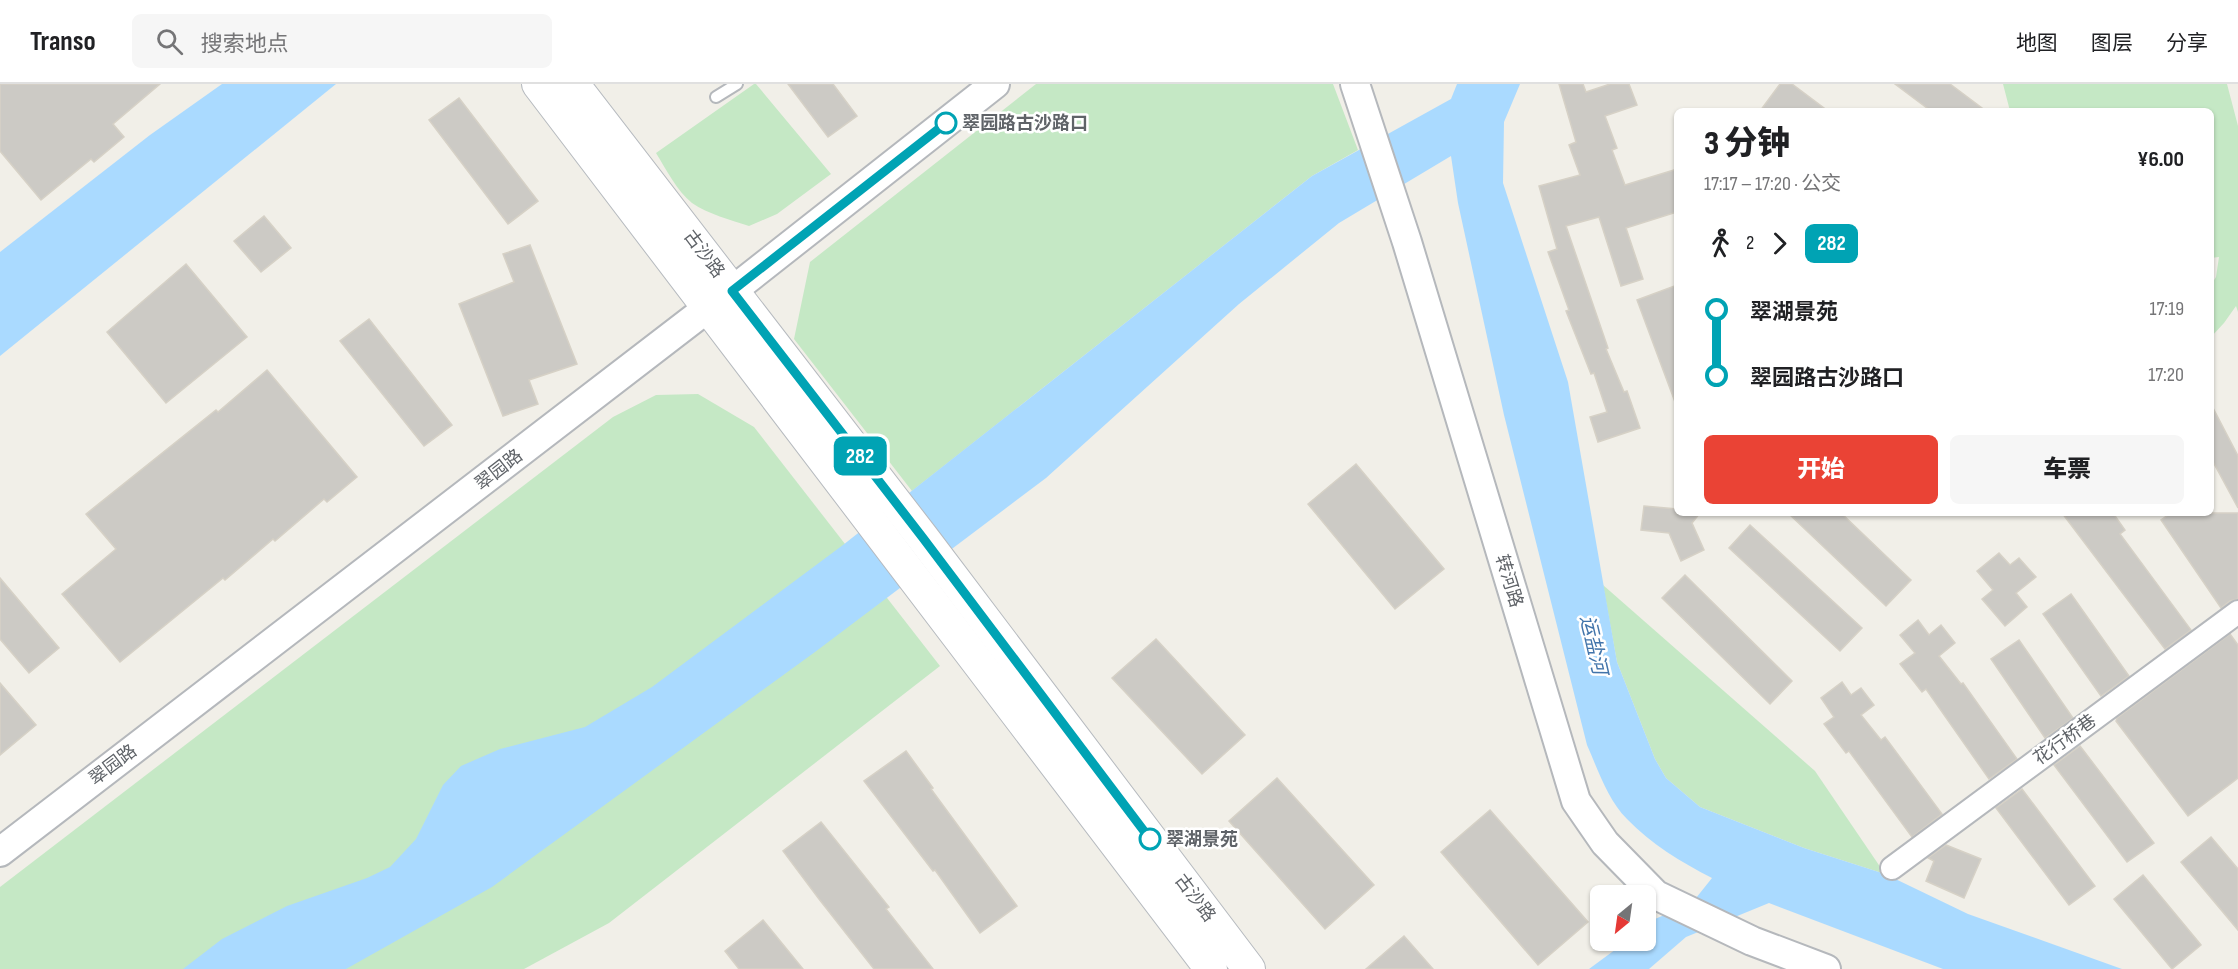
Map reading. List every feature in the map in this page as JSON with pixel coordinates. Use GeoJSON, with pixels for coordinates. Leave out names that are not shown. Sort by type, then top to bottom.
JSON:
{"type":"FeatureCollection","features":[{"type":"Feature","properties":{"kind":"main road","name":"古沙路"},"geometry":{"type":"LineString","coordinates":[[538,84],[874,474],[946,595],[1211,969]]}},
{"type":"Feature","properties":{"kind":"main road","name":"古沙路"},"geometry":{"type":"LineString","coordinates":[[573,84],[721,299],[853,497],[946,595],[1249,969]]}},
{"type":"Feature","properties":{"kind":"street","name":"翠园路"},"geometry":{"type":"LineString","coordinates":[[0,852],[721,299],[995,84]]}},
{"type":"Feature","properties":{"kind":"street","name":"转河路"},"geometry":{"type":"LineString","coordinates":[[1355,84],[1407,242],[1576,801],[1605,843],[1656,895],[1752,941],[1782,962]]}},
{"type":"Feature","properties":{"kind":"street","name":"花行桥巷"},"geometry":{"type":"LineString","coordinates":[[1892,868],[2238,612]]}},
{"type":"Feature","properties":{"kind":"street"},"geometry":{"type":"LineString","coordinates":[[1782,962],[1826,969]]}},
{"type":"Feature","properties":{"kind":"lane"},"geometry":{"type":"LineString","coordinates":[[716,97],[737,84]]}},
{"type":"Feature","properties":{"kind":"green space"},"geometry":{"type":"Polygon","coordinates":[[[754,84],[831,174],[777,214],[749,226],[712,214],[692,203],[677,186],[656,153],[754,84]]]}},
{"type":"Feature","properties":{"kind":"green space"},"geometry":{"type":"Polygon","coordinates":[[[1036,84],[1333,84],[1358,150],[1312,176],[912,491],[794,339],[810,262],[1036,84]]]}},
{"type":"Feature","properties":{"kind":"green space"},"geometry":{"type":"Polygon","coordinates":[[[2003,84],[2227,84],[2238,126],[2238,312],[2236,306],[2214,334],[2214,280],[2219,257],[2214,258],[2214,108],[2009,108],[2003,84]]]}},
{"type":"Feature","properties":{"kind":"green space"},"geometry":{"type":"Polygon","coordinates":[[[698,394],[754,427],[940,666],[609,923],[524,969],[0,969],[0,887],[613,417],[656,395],[698,394]]]}},
{"type":"Feature","properties":{"kind":"green space"},"geometry":{"type":"Polygon","coordinates":[[[1603,585],[1815,771],[1885,874],[1804,848],[1700,807],[1666,778],[1655,759],[1617,662],[1603,585]]]}},
{"type":"Feature","properties":{"kind":"water"},"geometry":{"type":"Polygon","coordinates":[[[222,84],[336,84],[0,356],[0,252],[150,135],[222,84]]]}},
{"type":"Feature","properties":{"kind":"water","name":"运盐河"},"geometry":{"type":"Polygon","coordinates":[[[1457,84],[1520,84],[1504,122],[1503,183],[1568,382],[1617,662],[1655,759],[1666,778],[1700,807],[1804,848],[1885,874],[1968,914],[2122,969],[1943,969],[1769,903],[1686,937],[1649,969],[1589,969],[1613,951],[1656,951],[1656,919],[1692,903],[1712,878],[1667,852],[1627,819],[1609,794],[1587,745],[1504,415],[1458,203],[1451,156],[1339,223],[1239,304],[1046,478],[815,652],[492,887],[346,969],[183,969],[222,939],[287,906],[367,878],[390,867],[416,839],[443,785],[461,766],[500,749],[585,727],[652,687],[843,545],[1312,176],[1451,99],[1457,84]]]}},
{"type":"Feature","properties":{"kind":"building"},"geometry":{"type":"Polygon","coordinates":[[[0,84],[160,84],[113,124],[124,137],[94,162],[91,159],[41,200],[0,151],[0,84]]]}},
{"type":"Feature","properties":{"kind":"building"},"geometry":{"type":"Polygon","coordinates":[[[788,84],[833,84],[857,116],[828,137],[788,84]]]}},
{"type":"Feature","properties":{"kind":"building"},"geometry":{"type":"Polygon","coordinates":[[[1559,84],[1583,84],[1586,92],[1610,84],[1629,84],[1637,105],[1605,116],[1617,148],[1612,150],[1625,185],[1674,170],[1674,213],[1626,228],[1643,279],[1621,286],[1599,217],[1566,226],[1608,348],[1606,349],[1624,392],[1627,391],[1640,428],[1598,442],[1590,417],[1607,412],[1594,373],[1591,374],[1566,311],[1569,310],[1548,252],[1557,249],[1539,186],[1580,175],[1569,145],[1576,142],[1559,84]]]}},
{"type":"Feature","properties":{"kind":"building"},"geometry":{"type":"Polygon","coordinates":[[[1780,84],[1792,84],[1824,108],[1762,108],[1780,84]]]}},
{"type":"Feature","properties":{"kind":"building"},"geometry":{"type":"Polygon","coordinates":[[[1895,84],[1950,84],[1982,108],[1927,108],[1895,84]]]}},
{"type":"Feature","properties":{"kind":"building"},"geometry":{"type":"Polygon","coordinates":[[[459,98],[538,201],[508,224],[429,120],[459,98]]]}},
{"type":"Feature","properties":{"kind":"building"},"geometry":{"type":"Polygon","coordinates":[[[264,216],[291,248],[261,272],[234,241],[264,216]]]}},
{"type":"Feature","properties":{"kind":"building"},"geometry":{"type":"Polygon","coordinates":[[[530,245],[577,364],[529,380],[538,404],[503,416],[459,304],[514,282],[503,254],[530,245]]]}},
{"type":"Feature","properties":{"kind":"building"},"geometry":{"type":"Polygon","coordinates":[[[186,264],[247,337],[166,403],[107,332],[186,264]]]}},
{"type":"Feature","properties":{"kind":"building"},"geometry":{"type":"Polygon","coordinates":[[[1674,286],[1674,399],[1637,300],[1674,286]]]}},
{"type":"Feature","properties":{"kind":"building"},"geometry":{"type":"Polygon","coordinates":[[[369,319],[452,425],[424,446],[340,341],[369,319]]]}},
{"type":"Feature","properties":{"kind":"building"},"geometry":{"type":"Polygon","coordinates":[[[267,370],[357,477],[327,502],[324,499],[275,541],[273,539],[225,580],[223,578],[120,662],[62,594],[116,549],[86,514],[216,410],[218,412],[267,370]]]}},
{"type":"Feature","properties":{"kind":"building"},"geometry":{"type":"Polygon","coordinates":[[[2214,410],[2238,456],[2238,508],[2214,464],[2214,410]]]}},
{"type":"Feature","properties":{"kind":"building"},"geometry":{"type":"Polygon","coordinates":[[[1356,464],[1444,569],[1395,609],[1308,504],[1356,464]]]}},
{"type":"Feature","properties":{"kind":"building"},"geometry":{"type":"Polygon","coordinates":[[[1644,506],[1674,509],[1674,516],[1698,516],[1692,523],[1704,550],[1681,561],[1669,533],[1641,530],[1644,506]]]}},
{"type":"Feature","properties":{"kind":"building"},"geometry":{"type":"Polygon","coordinates":[[[2214,513],[2238,513],[2238,599],[2230,601],[2221,608],[2161,520],[2167,516],[2214,516],[2214,513]]]}},
{"type":"Feature","properties":{"kind":"building"},"geometry":{"type":"Polygon","coordinates":[[[1791,516],[1844,516],[1911,580],[1886,606],[1791,516]]]}},
{"type":"Feature","properties":{"kind":"building"},"geometry":{"type":"Polygon","coordinates":[[[2064,516],[2115,516],[2125,530],[2120,534],[2191,630],[2165,649],[2064,516]]]}},
{"type":"Feature","properties":{"kind":"building"},"geometry":{"type":"Polygon","coordinates":[[[1750,525],[1862,628],[1840,651],[1729,548],[1750,525]]]}},
{"type":"Feature","properties":{"kind":"building"},"geometry":{"type":"Polygon","coordinates":[[[1999,553],[2010,565],[2019,558],[2036,577],[2016,593],[2027,607],[2005,626],[1982,599],[1993,590],[1977,571],[1999,553]]]}},
{"type":"Feature","properties":{"kind":"building"},"geometry":{"type":"Polygon","coordinates":[[[1685,575],[1792,681],[1770,704],[1662,598],[1685,575]]]}},
{"type":"Feature","properties":{"kind":"building"},"geometry":{"type":"Polygon","coordinates":[[[0,578],[59,648],[29,673],[0,639],[0,578]]]}},
{"type":"Feature","properties":{"kind":"building"},"geometry":{"type":"Polygon","coordinates":[[[2071,594],[2129,676],[2101,696],[2043,614],[2071,594]]]}},
{"type":"Feature","properties":{"kind":"building"},"geometry":{"type":"Polygon","coordinates":[[[1918,620],[1929,635],[1941,625],[1955,643],[1939,656],[1961,684],[1963,683],[2017,759],[1989,779],[1926,689],[1922,692],[1900,664],[1915,653],[1900,635],[1918,620]]]}},
{"type":"Feature","properties":{"kind":"building"},"geometry":{"type":"Polygon","coordinates":[[[2230,634],[2238,645],[2238,778],[2188,816],[2116,721],[2230,634]]]}},
{"type":"Feature","properties":{"kind":"building"},"geometry":{"type":"Polygon","coordinates":[[[1156,639],[1245,735],[1202,774],[1112,678],[1156,639]]]}},
{"type":"Feature","properties":{"kind":"building"},"geometry":{"type":"Polygon","coordinates":[[[2019,640],[2073,718],[2045,738],[1991,659],[2019,640]]]}},
{"type":"Feature","properties":{"kind":"building"},"geometry":{"type":"Polygon","coordinates":[[[1842,682],[1851,695],[1861,688],[1874,705],[1861,715],[1881,740],[1885,737],[1942,814],[1912,837],[1849,751],[1846,753],[1824,724],[1834,717],[1821,698],[1842,682]]]}},
{"type":"Feature","properties":{"kind":"building"},"geometry":{"type":"Polygon","coordinates":[[[0,683],[36,725],[0,755],[0,683]]]}},
{"type":"Feature","properties":{"kind":"building"},"geometry":{"type":"Polygon","coordinates":[[[2080,746],[2154,843],[2127,862],[2054,765],[2080,746]]]}},
{"type":"Feature","properties":{"kind":"building"},"geometry":{"type":"Polygon","coordinates":[[[906,751],[1017,906],[980,933],[935,870],[933,871],[864,781],[906,751]]]}},
{"type":"Feature","properties":{"kind":"building"},"geometry":{"type":"Polygon","coordinates":[[[1277,778],[1374,885],[1325,929],[1229,821],[1277,778]]]}},
{"type":"Feature","properties":{"kind":"building"},"geometry":{"type":"Polygon","coordinates":[[[2022,789],[2095,886],[2069,905],[1996,808],[2022,789]]]}},
{"type":"Feature","properties":{"kind":"building"},"geometry":{"type":"Polygon","coordinates":[[[1490,810],[1588,922],[1538,965],[1441,852],[1490,810]]]}},
{"type":"Feature","properties":{"kind":"building"},"geometry":{"type":"Polygon","coordinates":[[[821,822],[889,907],[886,909],[933,969],[874,969],[819,899],[783,851],[821,822]]]}},
{"type":"Feature","properties":{"kind":"building"},"geometry":{"type":"Polygon","coordinates":[[[2211,837],[2238,869],[2238,930],[2181,862],[2211,837]]]}},
{"type":"Feature","properties":{"kind":"building"},"geometry":{"type":"Polygon","coordinates":[[[1946,845],[1981,859],[1964,898],[1926,881],[1934,861],[1928,858],[1946,845]]]}},
{"type":"Feature","properties":{"kind":"building"},"geometry":{"type":"Polygon","coordinates":[[[2143,875],[2201,945],[2172,969],[2114,899],[2143,875]]]}},
{"type":"Feature","properties":{"kind":"building"},"geometry":{"type":"Polygon","coordinates":[[[763,920],[803,969],[739,969],[725,951],[763,920]]]}},
{"type":"Feature","properties":{"kind":"building"},"geometry":{"type":"Polygon","coordinates":[[[1404,936],[1433,969],[1366,969],[1404,936]]]}},
{"type":"Feature","properties":{"kind":"bus line","name":"282"},"geometry":{"type":"LineString","coordinates":[[946,123],[732,291],[923,538],[1150,839]]}},
{"type":"Feature","properties":{"kind":"place","name":"翠园路古沙路口"},"geometry":{"type":"Point","coordinates":[946,123]}},
{"type":"Feature","properties":{"kind":"place","name":"翠湖景苑"},"geometry":{"type":"Point","coordinates":[1150,839]}}]}
